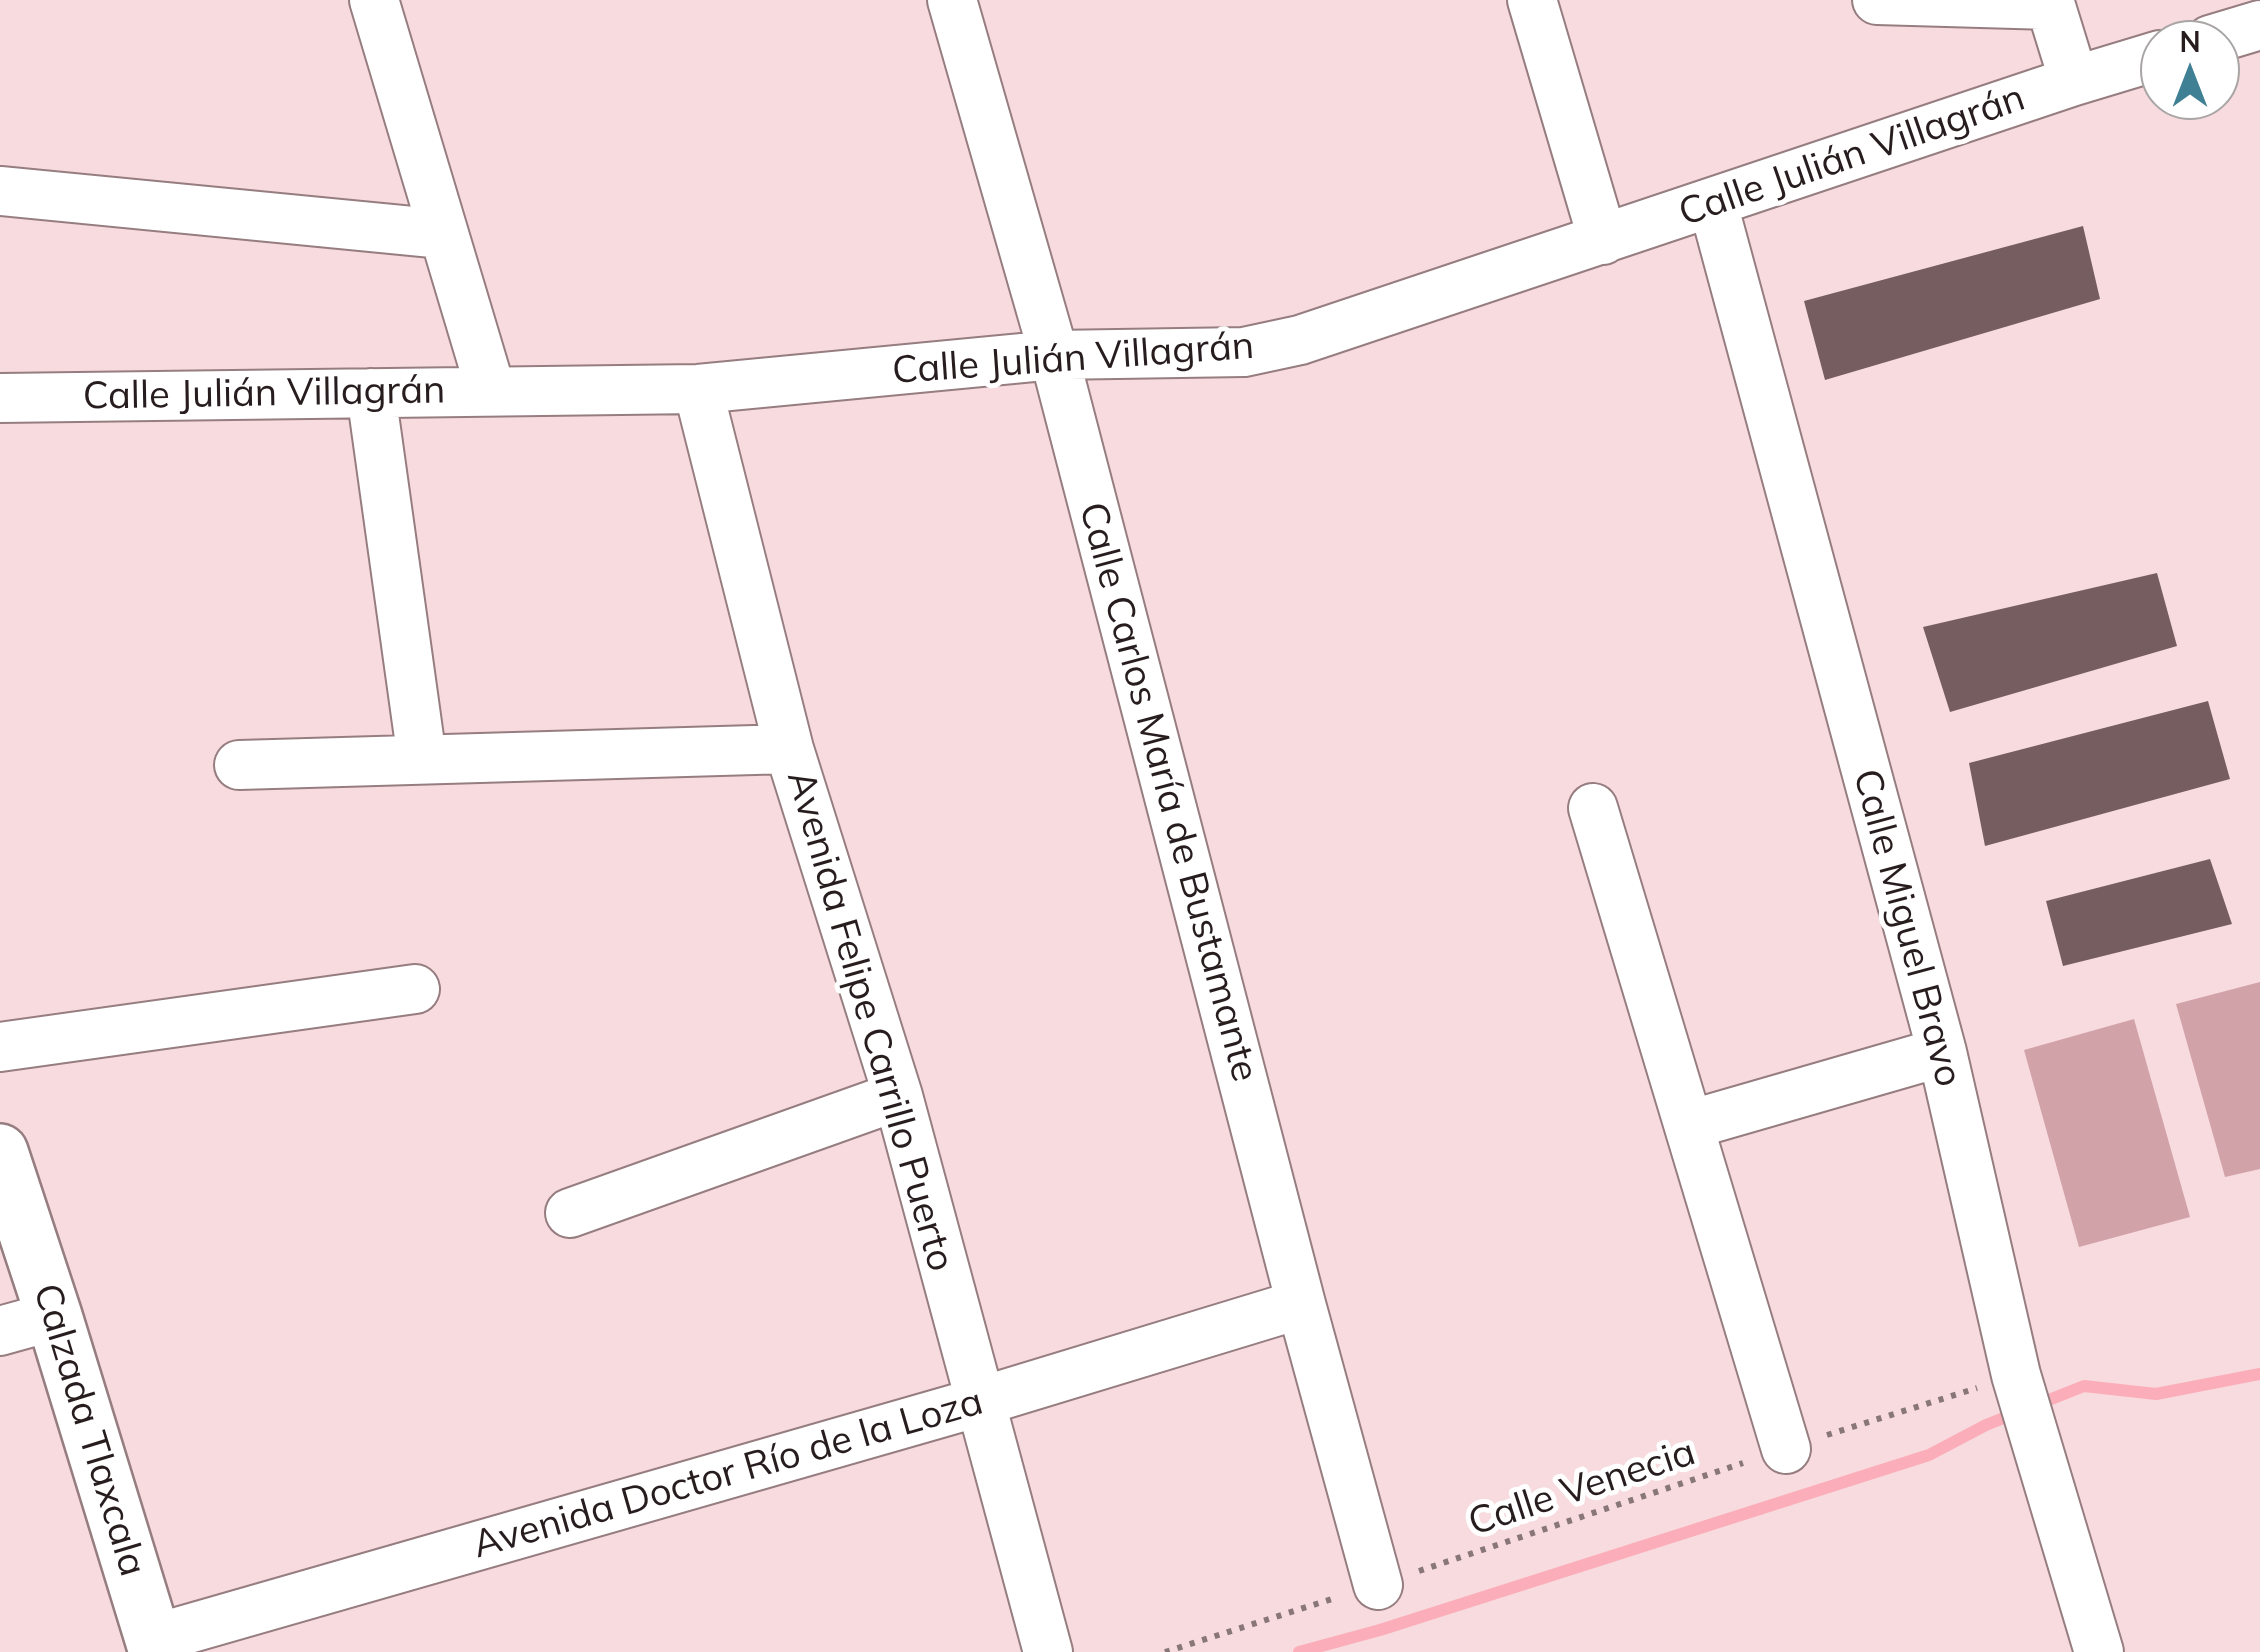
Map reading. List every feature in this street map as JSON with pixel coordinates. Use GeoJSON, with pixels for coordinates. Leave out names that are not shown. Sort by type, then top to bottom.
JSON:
{"type":"FeatureCollection","features":[{"type":"Feature","properties":{"kind":"main road","name":"Calzada Tlaxcala"},"geometry":{"type":"LineString","coordinates":[[0,1152],[156,1646]]}},
{"type":"Feature","properties":{"kind":"street"},"geometry":{"type":"LineString","coordinates":[[374,0],[491,392]]}},
{"type":"Feature","properties":{"kind":"street","name":"Calle Carlos María de Bustamante"},"geometry":{"type":"LineString","coordinates":[[952,0],[1054,355],[1378,1585]]}},
{"type":"Feature","properties":{"kind":"street"},"geometry":{"type":"LineString","coordinates":[[1532,0],[1603,240]]}},
{"type":"Feature","properties":{"kind":"street"},"geometry":{"type":"LineString","coordinates":[[1877,0],[2050,2],[2074,81]]}},
{"type":"Feature","properties":{"kind":"street","name":"Calle Julián Villagrán"},"geometry":{"type":"LineString","coordinates":[[0,398],[698,388],[1054,355],[1244,352],[1300,340],[2140,61]]}},
{"type":"Feature","properties":{"kind":"street"},"geometry":{"type":"LineString","coordinates":[[0,192],[444,234]]}},
{"type":"Feature","properties":{"kind":"street","name":"Calle Miguel Bravo"},"geometry":{"type":"LineString","coordinates":[[1713,204],[1942,1052],[2016,1375],[2099,1652]]}},
{"type":"Feature","properties":{"kind":"street","name":"Avenida Felipe Carrillo Puerto"},"geometry":{"type":"LineString","coordinates":[[698,388],[789,750],[898,1096],[1048,1652]]}},
{"type":"Feature","properties":{"kind":"street"},"geometry":{"type":"LineString","coordinates":[[370,393],[422,760]]}},
{"type":"Feature","properties":{"kind":"street"},"geometry":{"type":"LineString","coordinates":[[239,765],[789,750]]}},
{"type":"Feature","properties":{"kind":"street"},"geometry":{"type":"LineString","coordinates":[[1593,808],[1786,1448]]}},
{"type":"Feature","properties":{"kind":"street"},"geometry":{"type":"LineString","coordinates":[[0,1046],[415,989]]}},
{"type":"Feature","properties":{"kind":"street"},"geometry":{"type":"LineString","coordinates":[[1689,1126],[1942,1052]]}},
{"type":"Feature","properties":{"kind":"street"},"geometry":{"type":"LineString","coordinates":[[570,1213],[898,1096]]}},
{"type":"Feature","properties":{"kind":"street","name":"Avenida Doctor Río de la Loza"},"geometry":{"type":"LineString","coordinates":[[156,1646],[1301,1304]]}},
{"type":"Feature","properties":{"kind":"street"},"geometry":{"type":"LineString","coordinates":[[0,1331],[54,1316]]}},
{"type":"Feature","properties":{"kind":"path","name":"Calle Venecia"},"geometry":{"type":"LineString","coordinates":[[1165,1652],[2016,1375]]}},
{"type":"Feature","properties":{"kind":"shaded area"},"geometry":{"type":"Polygon","coordinates":[[[2260,982],[2260,1169],[2225,1177],[2176,1004],[2260,982]]]}},
{"type":"Feature","properties":{"kind":"shaded area"},"geometry":{"type":"Polygon","coordinates":[[[2134,1019],[2190,1217],[2079,1247],[2024,1050],[2134,1019]]]}},
{"type":"Feature","properties":{"kind":"building"},"geometry":{"type":"Polygon","coordinates":[[[2083,226],[2100,299],[1825,380],[1804,301],[2083,226]]]}},
{"type":"Feature","properties":{"kind":"building"},"geometry":{"type":"Polygon","coordinates":[[[2157,573],[2177,646],[1950,712],[1923,627],[2157,573]]]}},
{"type":"Feature","properties":{"kind":"building"},"geometry":{"type":"Polygon","coordinates":[[[2208,701],[2230,779],[1985,846],[1969,763],[2208,701]]]}},
{"type":"Feature","properties":{"kind":"building"},"geometry":{"type":"Polygon","coordinates":[[[2210,859],[2232,924],[2063,966],[2046,901],[2210,859]]]}},
{"type":"Feature","properties":{"kind":"waterway"},"geometry":{"type":"LineString","coordinates":[[1299,1652],[1380,1630],[1929,1455],[1986,1425],[2084,1386],[2156,1394],[2260,1374]]}}]}
